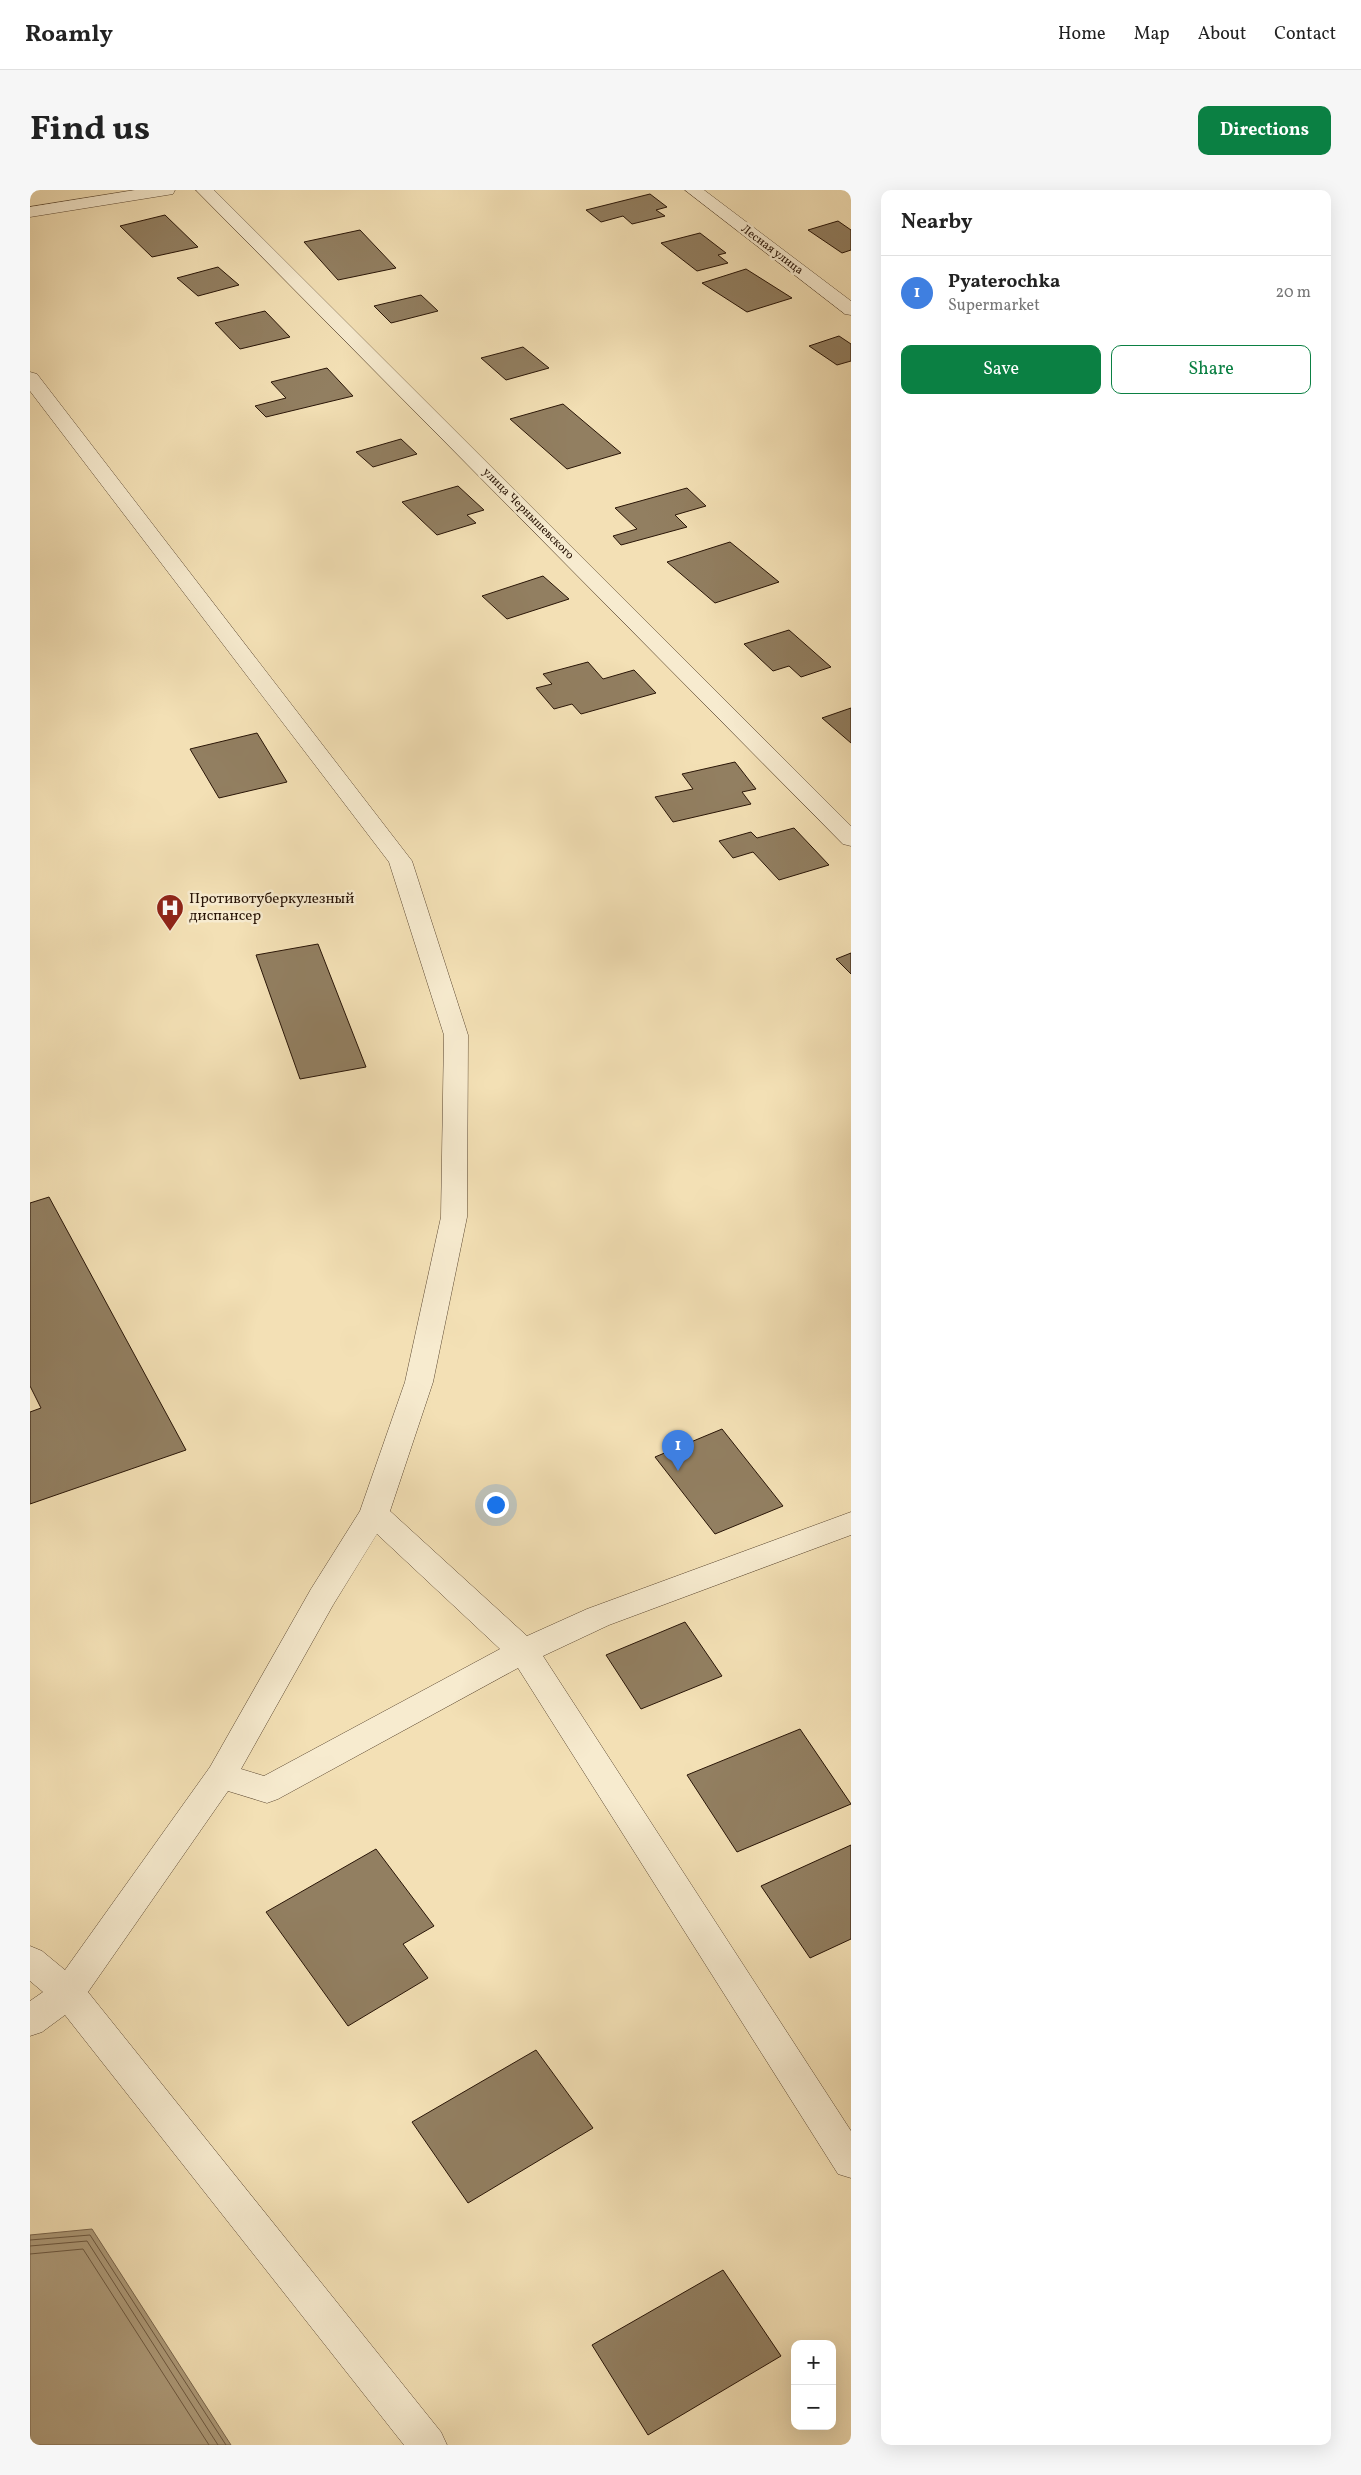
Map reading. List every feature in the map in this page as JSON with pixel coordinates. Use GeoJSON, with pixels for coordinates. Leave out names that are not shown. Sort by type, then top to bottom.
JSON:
{"type":"FeatureCollection","features":[{"type":"Feature","properties":{"kind":"street"},"geometry":{"type":"LineString","coordinates":[[30,212],[167,190]]}},
{"type":"Feature","properties":{"kind":"street","name":"улица Чернышевского"},"geometry":{"type":"LineString","coordinates":[[204,190],[851,839]]}},
{"type":"Feature","properties":{"kind":"street","name":"Лесная улица"},"geometry":{"type":"LineString","coordinates":[[693,190],[851,310]]}},
{"type":"Feature","properties":{"kind":"street"},"geometry":{"type":"LineString","coordinates":[[30,378],[400,861],[456,1035],[454,1217],[419,1382],[374,1514],[322,1597],[221,1776],[68,1993],[30,2021]]}},
{"type":"Feature","properties":{"kind":"street"},"geometry":{"type":"LineString","coordinates":[[374,1514],[523,1652],[851,2162]]}},
{"type":"Feature","properties":{"kind":"street"},"geometry":{"type":"LineString","coordinates":[[221,1776],[267,1790],[523,1652],[598,1617],[851,1523]]}},
{"type":"Feature","properties":{"kind":"street"},"geometry":{"type":"LineString","coordinates":[[30,1961],[68,1993],[428,2445]]}},
{"type":"Feature","properties":{"kind":"water"},"geometry":{"type":"Polygon","coordinates":[[[92,2229],[231,2445],[30,2445],[30,2235],[92,2229]]]}},
{"type":"Feature","properties":{"kind":"building"},"geometry":{"type":"Polygon","coordinates":[[[650,194],[667,207],[656,210],[665,216],[632,224],[623,216],[601,222],[586,210],[650,194]]]}},
{"type":"Feature","properties":{"kind":"building"},"geometry":{"type":"Polygon","coordinates":[[[165,215],[198,247],[152,257],[120,226],[165,215]]]}},
{"type":"Feature","properties":{"kind":"building"},"geometry":{"type":"Polygon","coordinates":[[[838,221],[851,230],[851,250],[842,253],[808,230],[838,221]]]}},
{"type":"Feature","properties":{"kind":"building"},"geometry":{"type":"Polygon","coordinates":[[[360,230],[396,268],[338,280],[304,242],[360,230]]]}},
{"type":"Feature","properties":{"kind":"building"},"geometry":{"type":"Polygon","coordinates":[[[700,233],[726,253],[718,255],[728,263],[697,271],[661,243],[700,233]]]}},
{"type":"Feature","properties":{"kind":"building"},"geometry":{"type":"Polygon","coordinates":[[[218,267],[239,285],[198,296],[177,278],[218,267]]]}},
{"type":"Feature","properties":{"kind":"building"},"geometry":{"type":"Polygon","coordinates":[[[746,269],[792,298],[747,312],[702,283],[746,269]]]}},
{"type":"Feature","properties":{"kind":"building"},"geometry":{"type":"Polygon","coordinates":[[[421,295],[438,311],[391,323],[374,306],[421,295]]]}},
{"type":"Feature","properties":{"kind":"building"},"geometry":{"type":"Polygon","coordinates":[[[265,311],[290,337],[240,349],[215,323],[265,311]]]}},
{"type":"Feature","properties":{"kind":"building"},"geometry":{"type":"Polygon","coordinates":[[[839,336],[851,344],[851,361],[837,365],[809,346],[839,336]]]}},
{"type":"Feature","properties":{"kind":"building"},"geometry":{"type":"Polygon","coordinates":[[[523,347],[549,368],[506,380],[481,358],[523,347]]]}},
{"type":"Feature","properties":{"kind":"building"},"geometry":{"type":"Polygon","coordinates":[[[327,368],[353,396],[266,417],[255,406],[286,398],[271,382],[327,368]]]}},
{"type":"Feature","properties":{"kind":"building"},"geometry":{"type":"Polygon","coordinates":[[[563,404],[621,453],[567,469],[510,419],[563,404]]]}},
{"type":"Feature","properties":{"kind":"building"},"geometry":{"type":"Polygon","coordinates":[[[401,439],[417,454],[373,467],[356,452],[401,439]]]}},
{"type":"Feature","properties":{"kind":"building"},"geometry":{"type":"Polygon","coordinates":[[[458,486],[484,510],[467,515],[476,523],[437,535],[402,502],[458,486]]]}},
{"type":"Feature","properties":{"kind":"building"},"geometry":{"type":"Polygon","coordinates":[[[687,488],[706,506],[675,515],[687,527],[621,545],[613,536],[637,529],[615,508],[687,488]]]}},
{"type":"Feature","properties":{"kind":"building"},"geometry":{"type":"Polygon","coordinates":[[[730,542],[779,582],[715,603],[667,562],[730,542]]]}},
{"type":"Feature","properties":{"kind":"building"},"geometry":{"type":"Polygon","coordinates":[[[543,576],[569,599],[507,619],[482,596],[543,576]]]}},
{"type":"Feature","properties":{"kind":"building"},"geometry":{"type":"Polygon","coordinates":[[[789,630],[831,667],[801,677],[789,666],[773,671],[744,644],[789,630]]]}},
{"type":"Feature","properties":{"kind":"building"},"geometry":{"type":"Polygon","coordinates":[[[588,662],[603,679],[634,670],[656,693],[581,714],[572,704],[554,709],[536,688],[552,684],[543,674],[588,662]]]}},
{"type":"Feature","properties":{"kind":"building"},"geometry":{"type":"Polygon","coordinates":[[[851,708],[851,743],[822,718],[851,708]]]}},
{"type":"Feature","properties":{"kind":"building"},"geometry":{"type":"Polygon","coordinates":[[[257,733],[287,782],[219,798],[190,749],[257,733]]]}},
{"type":"Feature","properties":{"kind":"building"},"geometry":{"type":"Polygon","coordinates":[[[735,762],[756,789],[742,792],[751,804],[673,822],[655,797],[693,789],[682,774],[735,762]]]}},
{"type":"Feature","properties":{"kind":"building"},"geometry":{"type":"Polygon","coordinates":[[[794,828],[829,865],[779,880],[753,852],[733,858],[719,841],[751,832],[757,838],[794,828]]]}},
{"type":"Feature","properties":{"kind":"building"},"geometry":{"type":"Polygon","coordinates":[[[318,944],[366,1067],[300,1079],[256,955],[318,944]]]}},
{"type":"Feature","properties":{"kind":"building"},"geometry":{"type":"Polygon","coordinates":[[[851,953],[851,974],[836,959],[851,953]]]}},
{"type":"Feature","properties":{"kind":"building"},"geometry":{"type":"Polygon","coordinates":[[[49,1197],[186,1450],[30,1504],[30,1412],[41,1408],[30,1386],[30,1203],[49,1197]]]}},
{"type":"Feature","properties":{"kind":"building"},"geometry":{"type":"Polygon","coordinates":[[[722,1429],[783,1506],[715,1534],[655,1457],[722,1429]]]}},
{"type":"Feature","properties":{"kind":"building"},"geometry":{"type":"Polygon","coordinates":[[[685,1622],[722,1676],[641,1709],[606,1655],[685,1622]]]}},
{"type":"Feature","properties":{"kind":"building"},"geometry":{"type":"Polygon","coordinates":[[[800,1729],[851,1804],[737,1852],[687,1775],[800,1729]]]}},
{"type":"Feature","properties":{"kind":"building"},"geometry":{"type":"Polygon","coordinates":[[[851,1845],[851,1939],[810,1958],[761,1886],[851,1845]]]}},
{"type":"Feature","properties":{"kind":"building"},"geometry":{"type":"Polygon","coordinates":[[[376,1849],[434,1926],[403,1944],[428,1978],[348,2026],[266,1912],[376,1849]]]}},
{"type":"Feature","properties":{"kind":"building"},"geometry":{"type":"Polygon","coordinates":[[[536,2050],[593,2128],[468,2203],[412,2122],[536,2050]]]}},
{"type":"Feature","properties":{"kind":"building"},"geometry":{"type":"Polygon","coordinates":[[[723,2270],[781,2356],[648,2435],[592,2345],[723,2270]]]}},
{"type":"Feature","properties":{"kind":"place","name":"Противотуберкулезный диспансер"},"geometry":{"type":"Point","coordinates":[170,932]}},
{"type":"Feature","properties":{"kind":"place","name":"Pyaterochka"},"geometry":{"type":"Point","coordinates":[678,1471]}}]}
